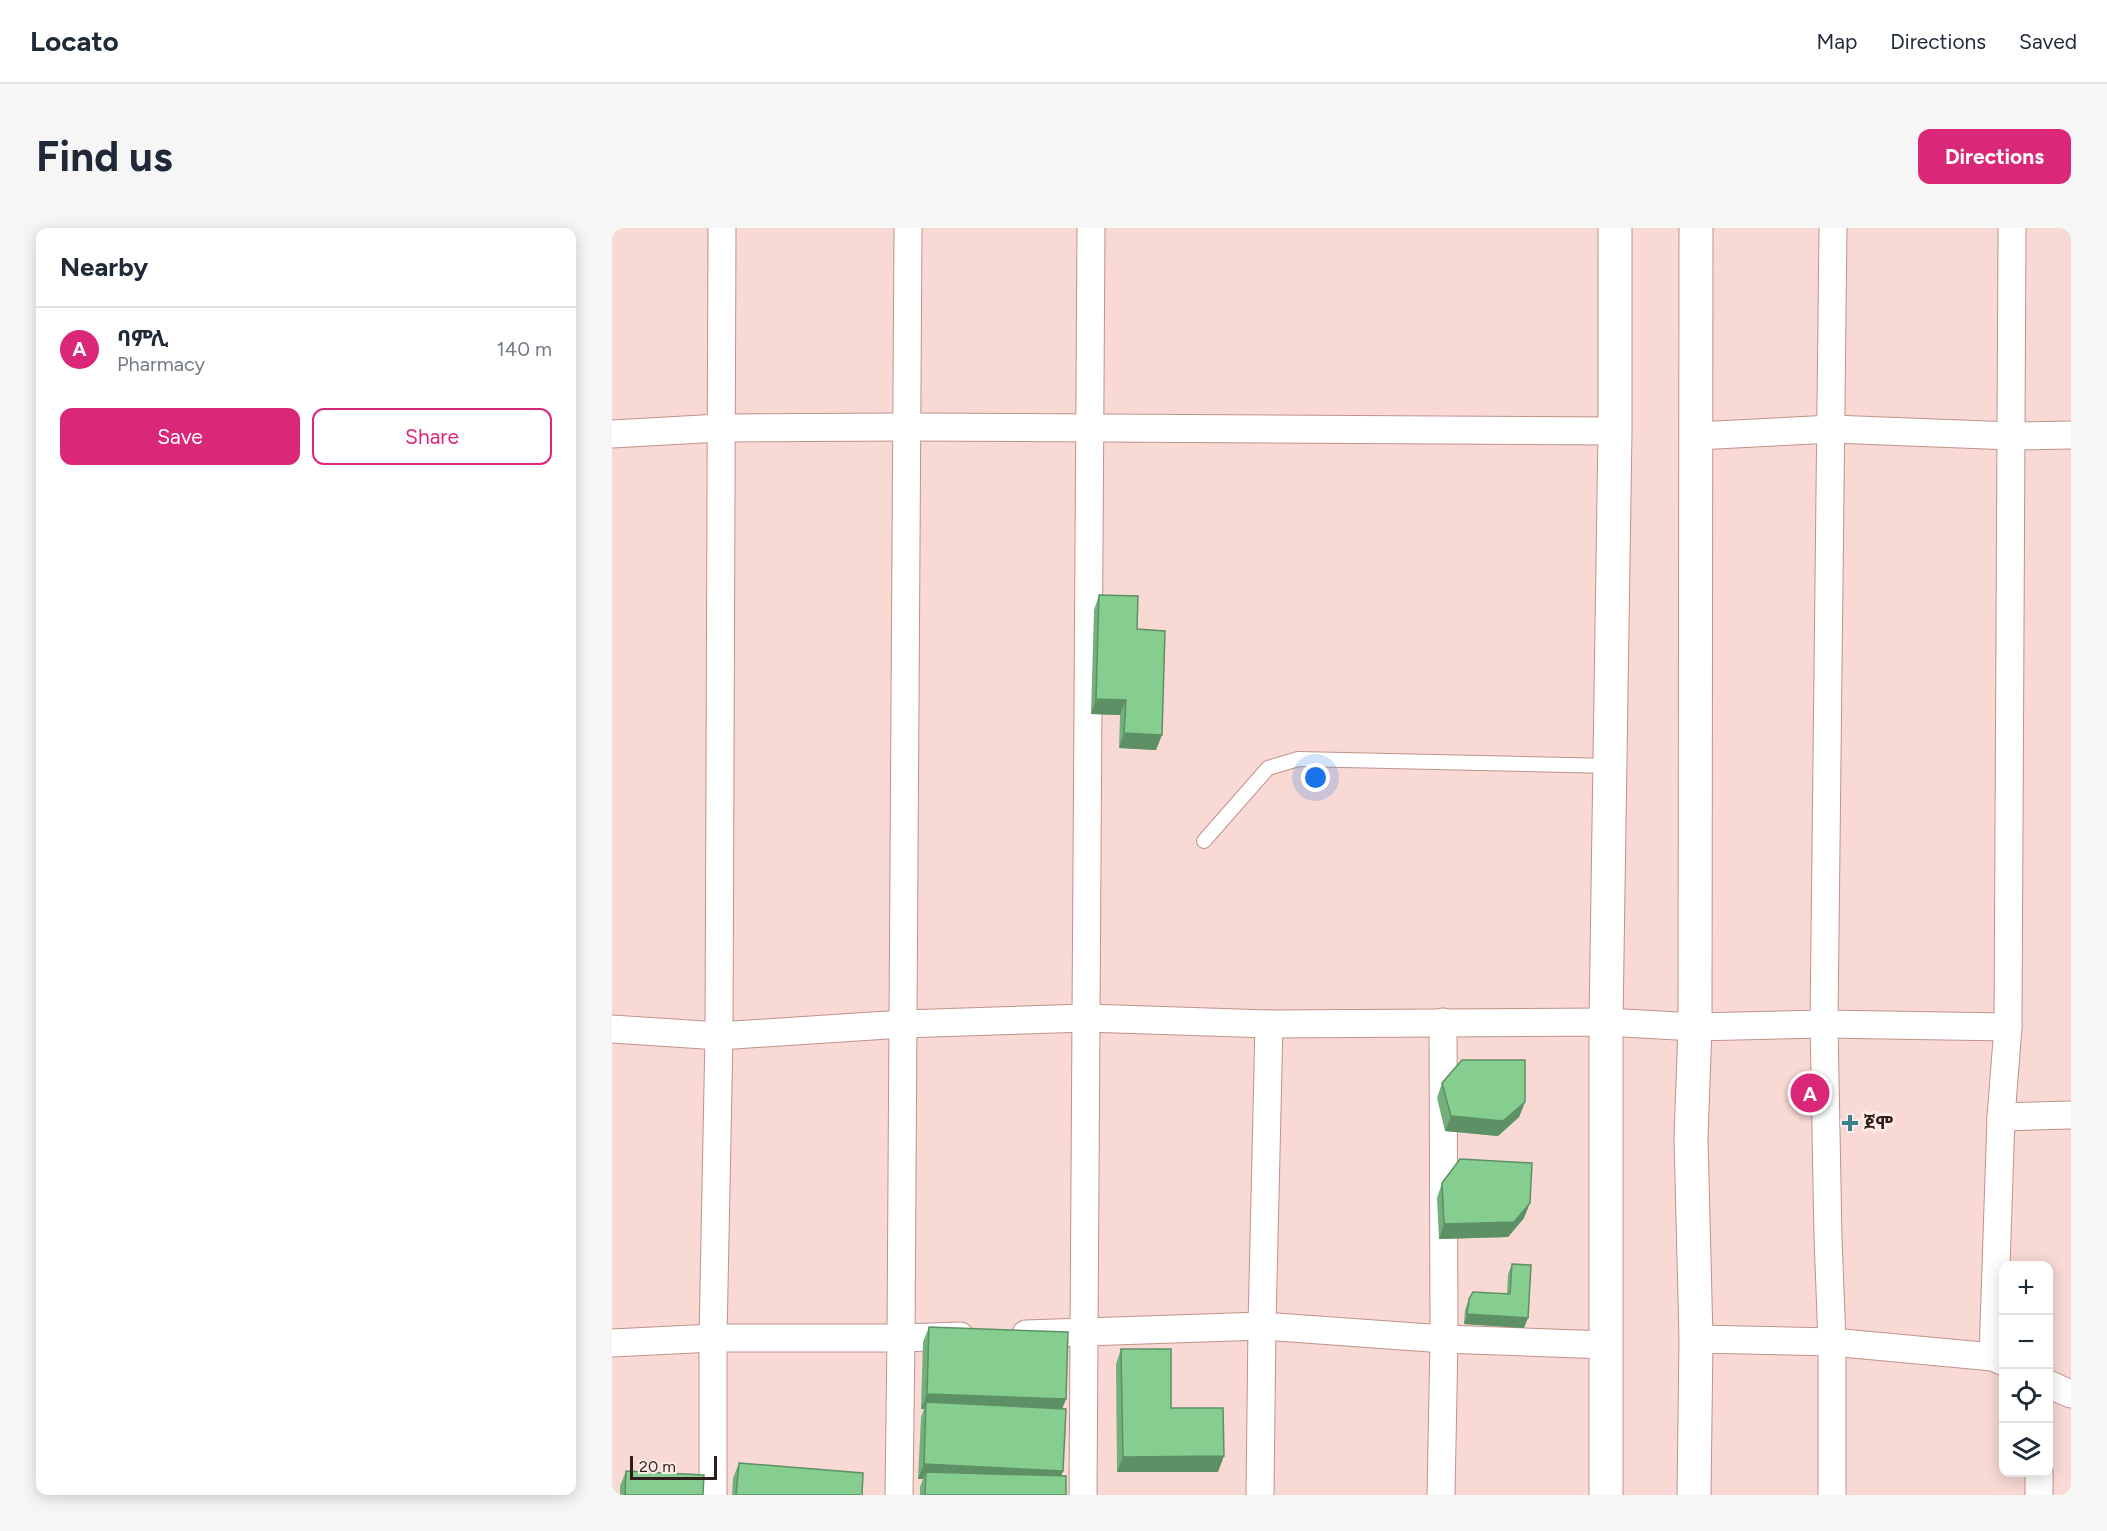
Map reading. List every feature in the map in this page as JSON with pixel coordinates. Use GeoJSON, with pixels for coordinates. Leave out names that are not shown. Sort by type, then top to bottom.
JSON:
{"type":"FeatureCollection","features":[{"type":"Feature","properties":{"kind":"highway"},"geometry":{"type":"LineString","coordinates":[[1606,1495],[1606,1022],[1615,431],[1615,228]]}},
{"type":"Feature","properties":{"kind":"highway"},"geometry":{"type":"LineString","coordinates":[[1694,1495],[1696,1339],[1691,1138],[1695,1027],[1696,228]]}},
{"type":"Feature","properties":{"kind":"street"},"geometry":{"type":"LineString","coordinates":[[713,1495],[712,1338],[718,1036],[722,228]]}},
{"type":"Feature","properties":{"kind":"street"},"geometry":{"type":"LineString","coordinates":[[899,1495],[908,228]]}},
{"type":"Feature","properties":{"kind":"street"},"geometry":{"type":"LineString","coordinates":[[1083,1495],[1091,228]]}},
{"type":"Feature","properties":{"kind":"street"},"geometry":{"type":"LineString","coordinates":[[1832,1495],[1832,1342],[1824,1024],[1833,228]]}},
{"type":"Feature","properties":{"kind":"street"},"geometry":{"type":"LineString","coordinates":[[1696,1339],[1832,1342],[1998,1359],[2001,1117],[2008,1027],[2012,228]]}},
{"type":"Feature","properties":{"kind":"street"},"geometry":{"type":"LineString","coordinates":[[612,434],[720,428],[908,427],[1615,431]]}},
{"type":"Feature","properties":{"kind":"street"},"geometry":{"type":"LineString","coordinates":[[1696,436],[1832,429],[2012,436],[2071,435]]}},
{"type":"Feature","properties":{"kind":"street"},"geometry":{"type":"LineString","coordinates":[[612,1029],[718,1036],[903,1024],[1086,1018],[1269,1024],[1606,1022],[1695,1027],[1824,1024],[2008,1027]]}},
{"type":"Feature","properties":{"kind":"street"},"geometry":{"type":"LineString","coordinates":[[1441,1495],[1444,1339],[1443,1022]]}},
{"type":"Feature","properties":{"kind":"street"},"geometry":{"type":"LineString","coordinates":[[1260,1495],[1269,1024]]}},
{"type":"Feature","properties":{"kind":"street"},"geometry":{"type":"LineString","coordinates":[[2001,1117],[2071,1115]]}},
{"type":"Feature","properties":{"kind":"street"},"geometry":{"type":"LineString","coordinates":[[612,1343],[712,1338],[901,1338],[1262,1326],[1444,1339],[1606,1345]]}},
{"type":"Feature","properties":{"kind":"street"},"geometry":{"type":"LineString","coordinates":[[2053,1386],[2071,1394]]}},
{"type":"Feature","properties":{"kind":"street"},"geometry":{"type":"LineString","coordinates":[[2039,1477],[2039,1495]]}},
{"type":"Feature","properties":{"kind":"lane"},"geometry":{"type":"LineString","coordinates":[[1204,841],[1268,768],[1298,759],[1611,766]]}},
{"type":"Feature","properties":{"kind":"building"},"geometry":{"type":"Polygon","coordinates":[[[1099,595],[1138,596],[1137,629],[1165,631],[1162,735],[1124,733],[1126,700],[1096,699],[1099,595]]]}},
{"type":"Feature","properties":{"kind":"building"},"geometry":{"type":"Polygon","coordinates":[[[1462,1060],[1525,1060],[1525,1102],[1503,1121],[1451,1116],[1442,1083],[1462,1060]]]}},
{"type":"Feature","properties":{"kind":"building"},"geometry":{"type":"Polygon","coordinates":[[[1460,1159],[1532,1163],[1530,1203],[1514,1222],[1444,1224],[1442,1183],[1460,1159]]]}},
{"type":"Feature","properties":{"kind":"building"},"geometry":{"type":"Polygon","coordinates":[[[1512,1264],[1531,1265],[1528,1318],[1467,1314],[1469,1299],[1473,1292],[1510,1294],[1512,1264]]]}},
{"type":"Feature","properties":{"kind":"building"},"geometry":{"type":"Polygon","coordinates":[[[929,1327],[1068,1332],[1066,1399],[927,1394],[929,1327]]]}},
{"type":"Feature","properties":{"kind":"building"},"geometry":{"type":"Polygon","coordinates":[[[1121,1349],[1171,1349],[1171,1408],[1223,1408],[1224,1456],[1123,1457],[1121,1349]]]}},
{"type":"Feature","properties":{"kind":"building"},"geometry":{"type":"Polygon","coordinates":[[[926,1402],[1066,1409],[1063,1471],[924,1464],[926,1402]]]}},
{"type":"Feature","properties":{"kind":"building"},"geometry":{"type":"Polygon","coordinates":[[[739,1463],[863,1473],[862,1495],[736,1495],[739,1463]]]}},
{"type":"Feature","properties":{"kind":"building"},"geometry":{"type":"Polygon","coordinates":[[[626,1471],[704,1475],[703,1495],[625,1495],[626,1471]]]}},
{"type":"Feature","properties":{"kind":"building"},"geometry":{"type":"Polygon","coordinates":[[[926,1472],[1066,1476],[1066,1495],[925,1495],[926,1472]]]}},
{"type":"Feature","properties":{"kind":"place","name":"ባምሊ"},"geometry":{"type":"Point","coordinates":[1810,1093]}},
{"type":"Feature","properties":{"kind":"place","name":"ጀሞ"},"geometry":{"type":"Point","coordinates":[1850,1123]}}]}
